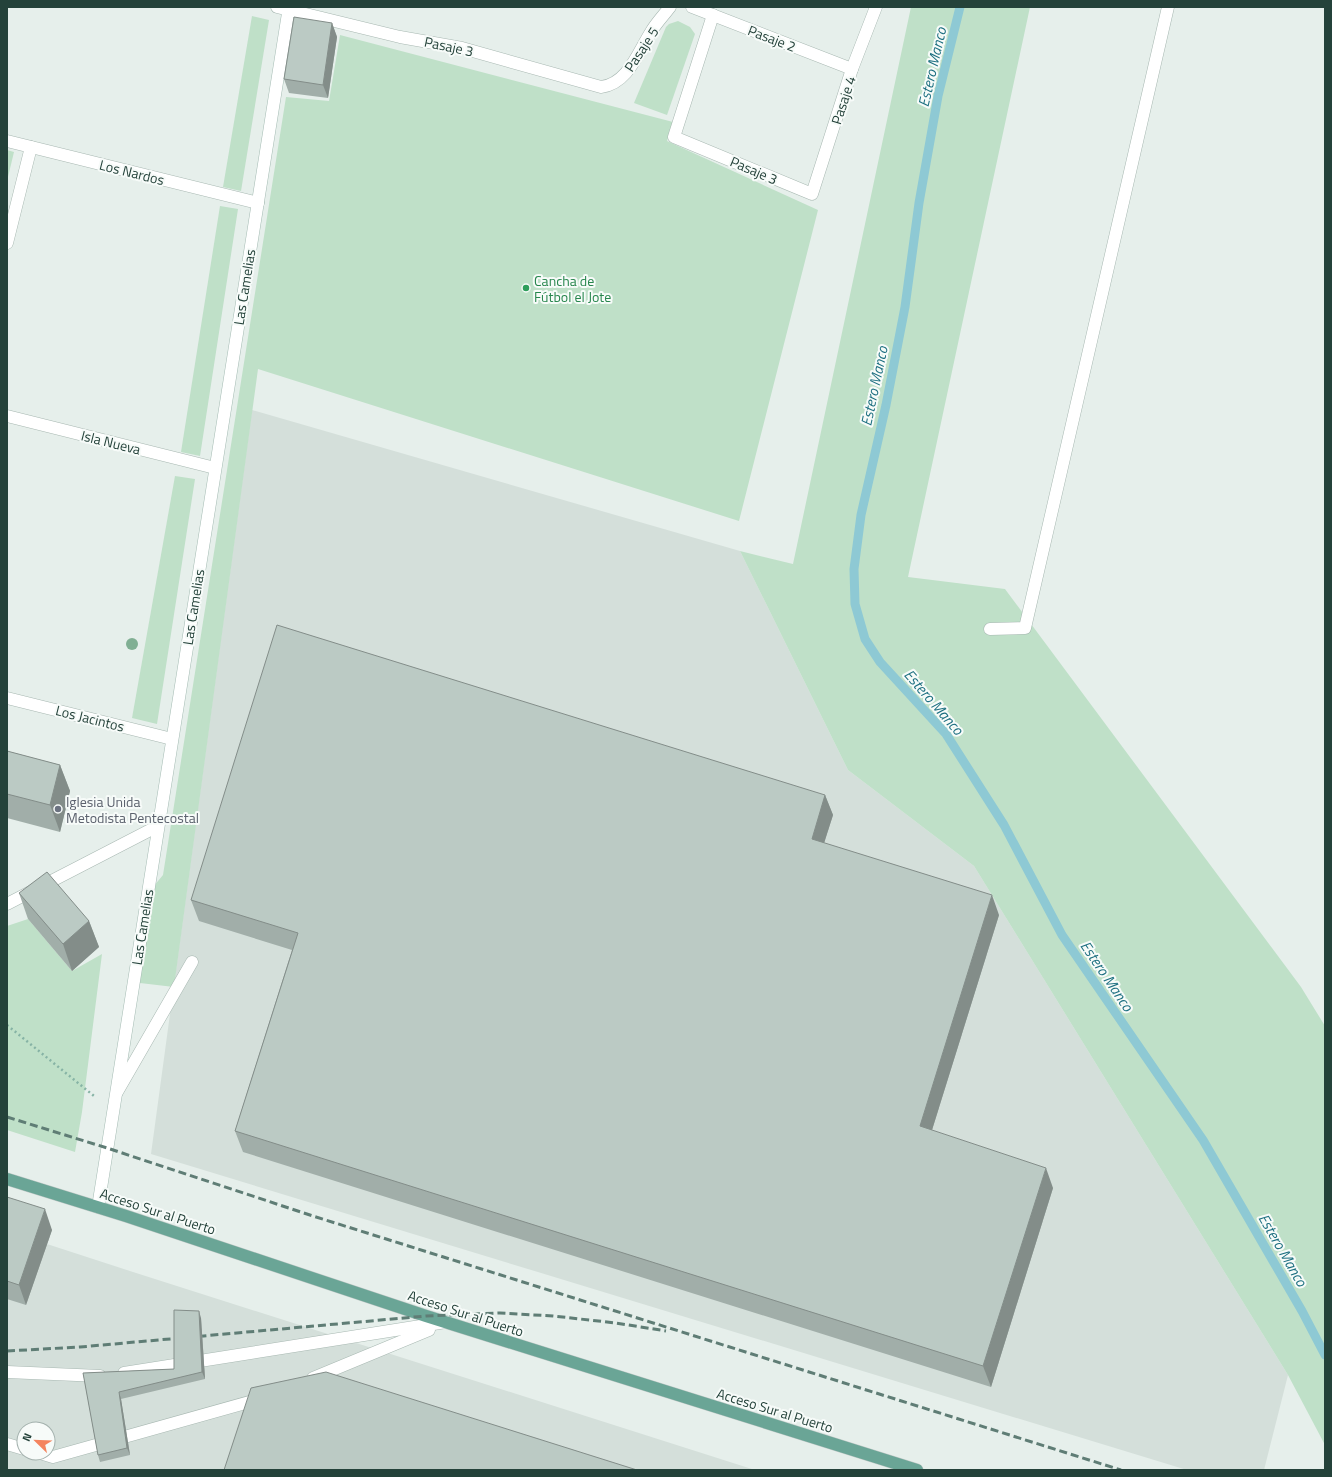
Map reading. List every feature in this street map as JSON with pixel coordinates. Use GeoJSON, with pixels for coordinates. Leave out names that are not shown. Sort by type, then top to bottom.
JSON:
{"type":"FeatureCollection","features":[{"type":"Feature","properties":{"kind":"main road","name":"Acceso Sur al Puerto"},"geometry":{"type":"LineString","coordinates":[[7,1179],[98,1207],[446,1322],[917,1470]]}},
{"type":"Feature","properties":{"kind":"street","name":"Pasaje 5"},"geometry":{"type":"LineString","coordinates":[[608,87],[617,82],[624,75],[652,30],[670,7]]}},
{"type":"Feature","properties":{"kind":"street","name":"Pasaje 2"},"geometry":{"type":"LineString","coordinates":[[692,7],[852,69]]}},
{"type":"Feature","properties":{"kind":"street","name":"Pasaje 4"},"geometry":{"type":"LineString","coordinates":[[812,194],[852,69],[876,7]]}},
{"type":"Feature","properties":{"kind":"street"},"geometry":{"type":"LineString","coordinates":[[990,629],[1025,628],[1168,7]]}},
{"type":"Feature","properties":{"kind":"street","name":"Pasaje 3"},"geometry":{"type":"LineString","coordinates":[[285,8],[400,37],[462,48],[593,86],[601,88],[608,87]]}},
{"type":"Feature","properties":{"kind":"street","name":"Las Camelias"},"geometry":{"type":"LineString","coordinates":[[98,1207],[258,203],[285,8]]}},
{"type":"Feature","properties":{"kind":"street","name":"Pasaje 3"},"geometry":{"type":"LineString","coordinates":[[713,15],[674,137],[812,194]]}},
{"type":"Feature","properties":{"kind":"street","name":"Los Nardos"},"geometry":{"type":"LineString","coordinates":[[7,141],[258,203]]}},
{"type":"Feature","properties":{"kind":"street"},"geometry":{"type":"LineString","coordinates":[[7,244],[10,220],[31,147]]}},
{"type":"Feature","properties":{"kind":"street","name":"Isla Nueva"},"geometry":{"type":"LineString","coordinates":[[7,416],[215,468]]}},
{"type":"Feature","properties":{"kind":"street","name":"Los Jacintos"},"geometry":{"type":"LineString","coordinates":[[7,698],[172,739]]}},
{"type":"Feature","properties":{"kind":"street"},"geometry":{"type":"LineString","coordinates":[[7,904],[158,826]]}},
{"type":"Feature","properties":{"kind":"street"},"geometry":{"type":"LineString","coordinates":[[116,1092],[192,962]]}},
{"type":"Feature","properties":{"kind":"street"},"geometry":{"type":"LineString","coordinates":[[7,1372],[99,1377],[446,1322]]}},
{"type":"Feature","properties":{"kind":"street"},"geometry":{"type":"LineString","coordinates":[[302,1383],[446,1322]]}},
{"type":"Feature","properties":{"kind":"street"},"geometry":{"type":"LineString","coordinates":[[56,1456],[273,1395]]}},
{"type":"Feature","properties":{"kind":"path"},"geometry":{"type":"LineString","coordinates":[[7,1025],[113,1112]]}},
{"type":"Feature","properties":{"kind":"shaded area"},"geometry":{"type":"Polygon","coordinates":[[[252,410],[740,551],[848,770],[974,866],[1288,1375],[1264,1470],[1187,1470],[151,1154],[252,410]]]}},
{"type":"Feature","properties":{"kind":"shaded area"},"geometry":{"type":"Polygon","coordinates":[[[7,1231],[133,1272],[755,1470],[7,1470],[7,1231]]]}},
{"type":"Feature","properties":{"kind":"green space"},"geometry":{"type":"Polygon","coordinates":[[[911,7],[1030,7],[908,577],[1005,589],[1301,987],[1325,1026],[1325,1445],[1288,1375],[974,866],[848,770],[740,551],[793,564],[911,7]]]}},
{"type":"Feature","properties":{"kind":"green space"},"geometry":{"type":"Polygon","coordinates":[[[252,16],[269,20],[241,191],[223,187],[252,16]]]}},
{"type":"Feature","properties":{"kind":"green space"},"geometry":{"type":"Polygon","coordinates":[[[678,21],[690,27],[695,34],[667,115],[634,103],[666,27],[669,24],[678,21]]]}},
{"type":"Feature","properties":{"kind":"green space","name":"Cancha de Fútbol el Jote"},"geometry":{"type":"Polygon","coordinates":[[[340,35],[673,122],[667,141],[818,210],[739,521],[258,369],[174,987],[140,983],[133,970],[143,899],[163,875],[286,97],[329,101],[340,35]]]}},
{"type":"Feature","properties":{"kind":"green space"},"geometry":{"type":"Polygon","coordinates":[[[7,150],[14,152],[7,181],[7,150]]]}},
{"type":"Feature","properties":{"kind":"green space"},"geometry":{"type":"Polygon","coordinates":[[[220,206],[238,209],[200,456],[181,452],[220,206]]]}},
{"type":"Feature","properties":{"kind":"green space"},"geometry":{"type":"Polygon","coordinates":[[[175,476],[195,479],[157,724],[132,718],[175,476]]]}},
{"type":"Feature","properties":{"kind":"green space"},"geometry":{"type":"Polygon","coordinates":[[[28,919],[72,971],[102,954],[82,1112],[75,1152],[7,1130],[7,926],[28,919]]]}},
{"type":"Feature","properties":{"kind":"building"},"geometry":{"type":"Polygon","coordinates":[[[294,17],[332,23],[323,85],[284,79],[294,17]]]}},
{"type":"Feature","properties":{"kind":"building"},"geometry":{"type":"Polygon","coordinates":[[[277,625],[825,795],[812,839],[992,895],[920,1126],[1046,1168],[983,1366],[235,1131],[298,933],[191,900],[277,625]]]}},
{"type":"Feature","properties":{"kind":"building"},"geometry":{"type":"Polygon","coordinates":[[[7,751],[60,765],[50,805],[7,794],[7,751]]]}},
{"type":"Feature","properties":{"kind":"building"},"geometry":{"type":"Polygon","coordinates":[[[47,872],[89,921],[63,944],[19,893],[47,872]]]}},
{"type":"Feature","properties":{"kind":"building"},"geometry":{"type":"Polygon","coordinates":[[[7,1197],[45,1209],[19,1285],[7,1281],[7,1197]]]}},
{"type":"Feature","properties":{"kind":"building"},"geometry":{"type":"Polygon","coordinates":[[[174,1310],[199,1311],[202,1372],[119,1392],[127,1448],[98,1455],[83,1373],[174,1369],[174,1310]]]}},
{"type":"Feature","properties":{"kind":"building"},"geometry":{"type":"Polygon","coordinates":[[[326,1372],[637,1470],[224,1470],[251,1388],[326,1372]]]}},
{"type":"Feature","properties":{"kind":"waterway","name":"Estero Manco"},"geometry":{"type":"LineString","coordinates":[[960,7],[938,96],[919,203],[905,307],[886,405],[861,515],[854,569],[855,604],[865,639],[880,662],[946,734],[1004,825],[1062,935],[1203,1140],[1302,1311],[1325,1355]]}},
{"type":"Feature","properties":{"kind":"railway"},"geometry":{"type":"LineString","coordinates":[[7,1117],[107,1148],[313,1216],[1121,1470]]}},
{"type":"Feature","properties":{"kind":"railway"},"geometry":{"type":"LineString","coordinates":[[7,1351],[80,1347],[426,1316],[500,1313],[553,1316],[616,1323],[666,1331]]}},
{"type":"Feature","properties":{"kind":"place","name":"Cancha de Fútbol el Jote"},"geometry":{"type":"Point","coordinates":[526,288]}},
{"type":"Feature","properties":{"kind":"place","name":"Iglesia Unida Metodista Pentecostal"},"geometry":{"type":"Point","coordinates":[58,809]}}]}
